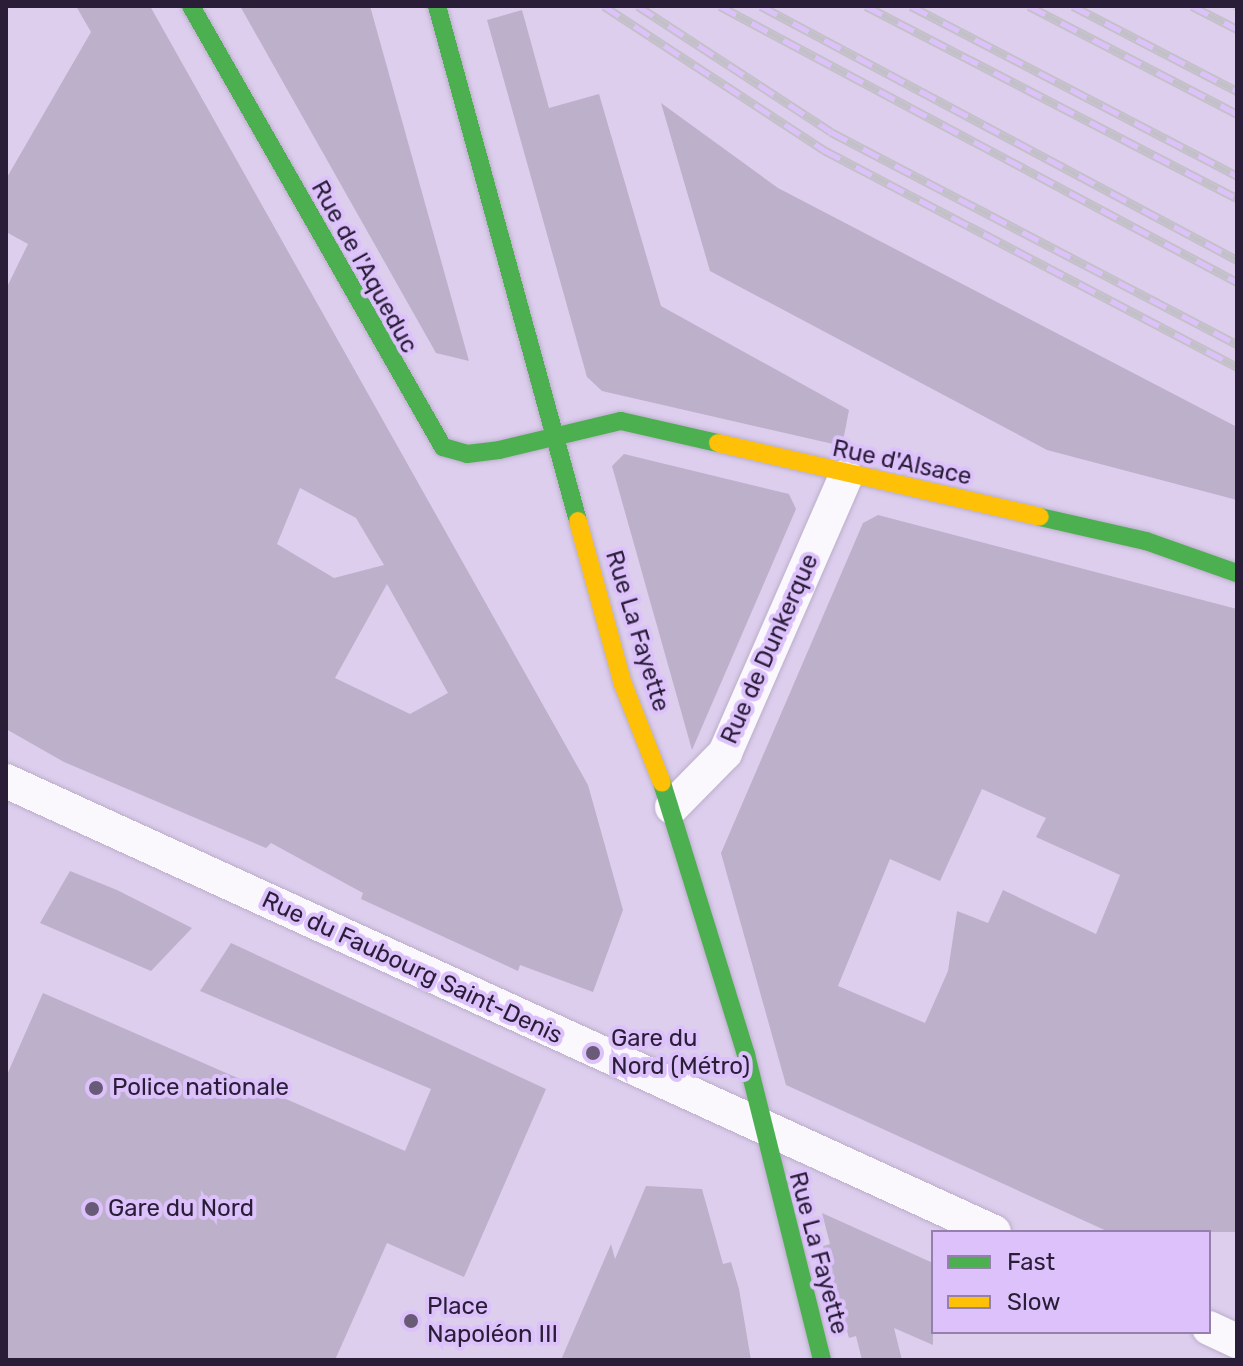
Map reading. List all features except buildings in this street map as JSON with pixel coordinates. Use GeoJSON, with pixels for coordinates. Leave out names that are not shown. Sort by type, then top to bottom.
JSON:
{"type":"FeatureCollection","features":[{"type":"Feature","properties":{"kind":"main road","name":"Rue de l'Aqueduc"},"geometry":{"type":"LineString","coordinates":[[191,6],[434,440],[467,454],[556,438]]}},
{"type":"Feature","properties":{"kind":"main road","name":"Rue La Fayette"},"geometry":{"type":"LineString","coordinates":[[437,6],[623,684],[672,807],[762,1129],[822,1360]]}},
{"type":"Feature","properties":{"kind":"main road","name":"Rue d'Alsace"},"geometry":{"type":"LineString","coordinates":[[556,438],[621,421],[846,476],[1146,541],[1237,573]]}},
{"type":"Feature","properties":{"kind":"street","name":"Rue de Dunkerque"},"geometry":{"type":"LineString","coordinates":[[672,807],[725,753],[846,476]]}},
{"type":"Feature","properties":{"kind":"street","name":"Rue du Faubourg Saint-Denis"},"geometry":{"type":"LineString","coordinates":[[6,781],[762,1129],[989,1230]]}},
{"type":"Feature","properties":{"kind":"street"},"geometry":{"type":"LineString","coordinates":[[1211,1329],[1237,1341]]}},
{"type":"Feature","properties":{"kind":"railway"},"geometry":{"type":"LineString","coordinates":[[604,6],[824,150],[1237,367]]}},
{"type":"Feature","properties":{"kind":"railway"},"geometry":{"type":"LineString","coordinates":[[638,6],[831,132],[1237,344]]}},
{"type":"Feature","properties":{"kind":"railway"},"geometry":{"type":"LineString","coordinates":[[720,6],[1237,282]]}},
{"type":"Feature","properties":{"kind":"railway"},"geometry":{"type":"LineString","coordinates":[[761,6],[1237,260]]}},
{"type":"Feature","properties":{"kind":"railway"},"geometry":{"type":"LineString","coordinates":[[866,6],[1237,198]]}},
{"type":"Feature","properties":{"kind":"railway"},"geometry":{"type":"LineString","coordinates":[[911,6],[1237,176]]}},
{"type":"Feature","properties":{"kind":"railway"},"geometry":{"type":"LineString","coordinates":[[1029,6],[1237,114]]}},
{"type":"Feature","properties":{"kind":"railway"},"geometry":{"type":"LineString","coordinates":[[1073,6],[1237,91]]}},
{"type":"Feature","properties":{"kind":"railway"},"geometry":{"type":"LineString","coordinates":[[1192,6],[1237,29]]}},
{"type":"Feature","properties":{"kind":"traffic: fast"},"geometry":{"type":"LineString","coordinates":[[191,6],[443,447],[467,454],[499,450],[621,421],[718,443]]}},
{"type":"Feature","properties":{"kind":"traffic: fast"},"geometry":{"type":"LineString","coordinates":[[437,6],[578,521]]}},
{"type":"Feature","properties":{"kind":"traffic: fast"},"geometry":{"type":"LineString","coordinates":[[1040,517],[1146,541],[1237,573]]}},
{"type":"Feature","properties":{"kind":"traffic: fast"},"geometry":{"type":"LineString","coordinates":[[662,783],[746,1055],[822,1360]]}},
{"type":"Feature","properties":{"kind":"traffic: slow"},"geometry":{"type":"LineString","coordinates":[[718,443],[1040,517]]}},
{"type":"Feature","properties":{"kind":"traffic: slow"},"geometry":{"type":"LineString","coordinates":[[578,521],[623,684],[662,783]]}},
{"type":"Feature","properties":{"kind":"place","name":"Gare du Nord (Métro)"},"geometry":{"type":"Point","coordinates":[593,1053]}},
{"type":"Feature","properties":{"kind":"place","name":"Police nationale"},"geometry":{"type":"Point","coordinates":[96,1088]}},
{"type":"Feature","properties":{"kind":"place","name":"Gare du Nord"},"geometry":{"type":"Point","coordinates":[92,1209]}},
{"type":"Feature","properties":{"kind":"place","name":"Place Napoléon III"},"geometry":{"type":"Point","coordinates":[411,1321]}}]}
